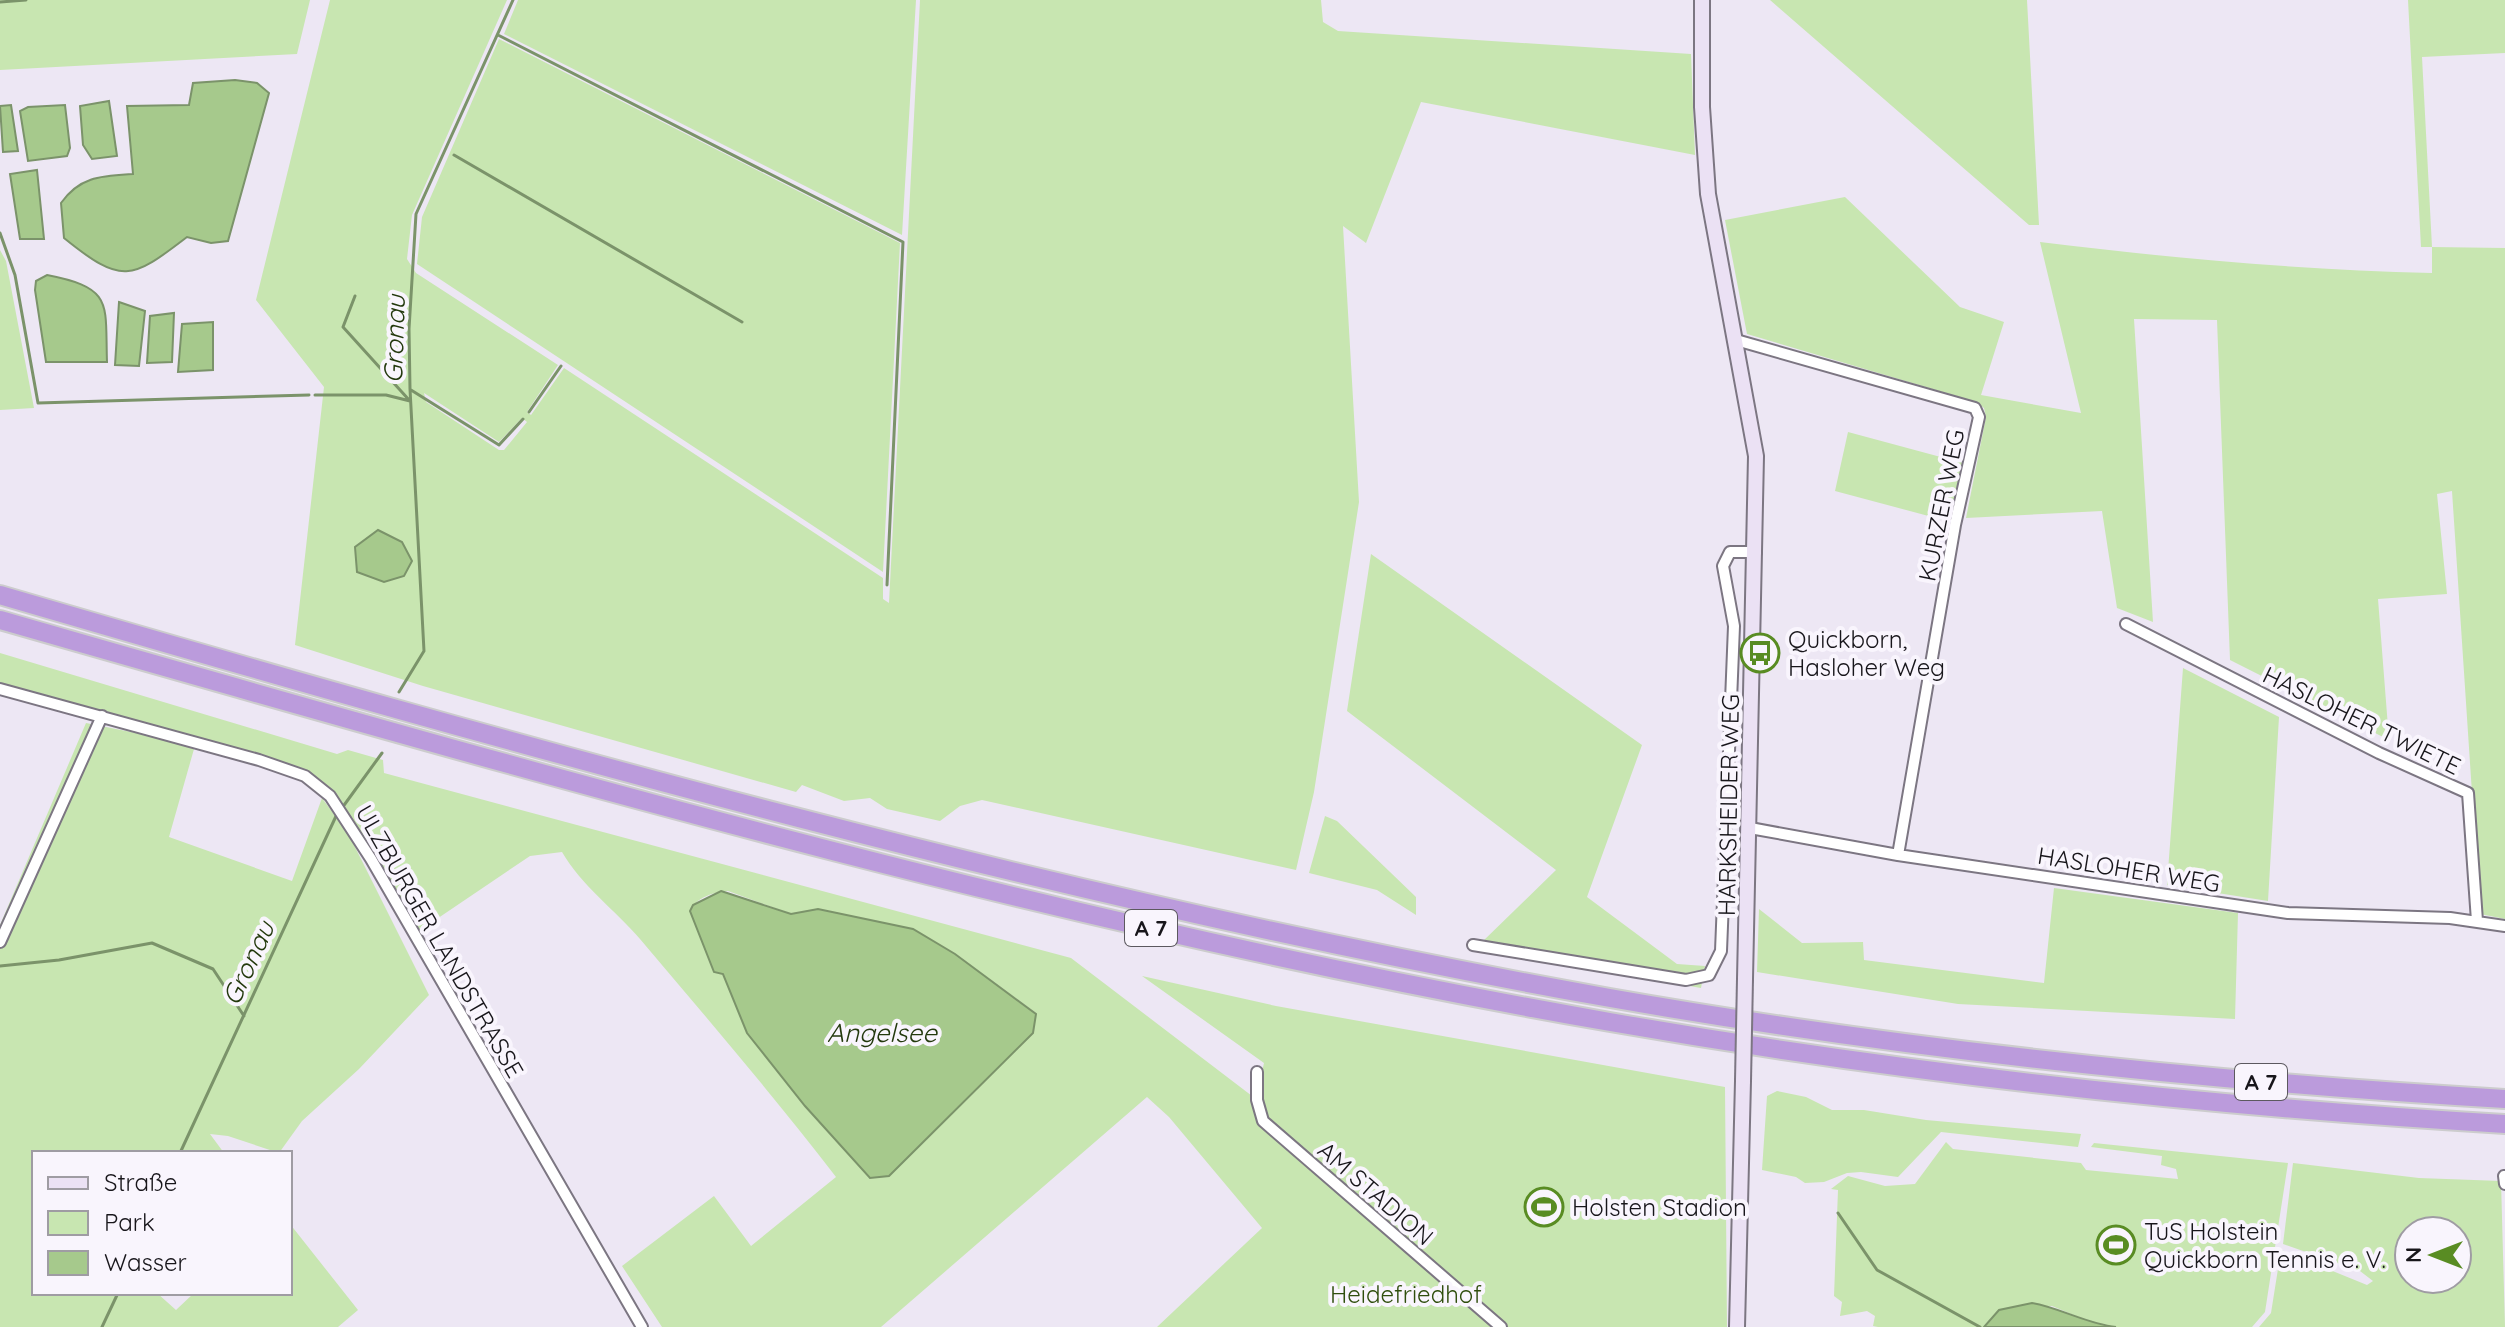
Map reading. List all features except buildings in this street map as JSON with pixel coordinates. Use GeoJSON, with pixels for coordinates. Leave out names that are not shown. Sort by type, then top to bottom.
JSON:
{"type":"FeatureCollection","features":[{"type":"Feature","properties":{"kind":"highway","name":"A 7"},"geometry":{"type":"LineString","coordinates":[[0,595],[563,756],[851,831],[1121,896],[1426,963],[1616,999],[1897,1042],[2113,1069],[2505,1099]]}},
{"type":"Feature","properties":{"kind":"highway","name":"A 7"},"geometry":{"type":"LineString","coordinates":[[0,620],[438,746],[845,855],[1321,966],[1611,1022],[1894,1066],[2206,1102],[2505,1124]]}},
{"type":"Feature","properties":{"kind":"highway"},"geometry":{"type":"LineString","coordinates":[[2409,1093],[2431,1084],[2505,1088]]}},
{"type":"Feature","properties":{"kind":"main road","name":"HARKSHEIDER WEG"},"geometry":{"type":"LineString","coordinates":[[1702,0],[1702,107],[1708,194],[1756,456],[1737,1327]]}},
{"type":"Feature","properties":{"kind":"street","name":"KURZER WEG"},"geometry":{"type":"LineString","coordinates":[[1736,340],[1975,408],[1979,417],[1953,540],[1898,855]]}},
{"type":"Feature","properties":{"kind":"street"},"geometry":{"type":"LineString","coordinates":[[1473,945],[1686,980],[1709,975],[1721,951],[1734,626],[1723,566],[1730,552],[1756,552]]}},
{"type":"Feature","properties":{"kind":"street","name":"HASLOHER TWIETE"},"geometry":{"type":"LineString","coordinates":[[2126,624],[2379,753],[2468,793],[2477,921]]}},
{"type":"Feature","properties":{"kind":"street","name":"ULZBURGER LANDSTRASSE"},"geometry":{"type":"LineString","coordinates":[[0,689],[259,760],[305,776],[330,796],[349,823],[642,1327]]}},
{"type":"Feature","properties":{"kind":"street"},"geometry":{"type":"LineString","coordinates":[[0,942],[102,716]]}},
{"type":"Feature","properties":{"kind":"street","name":"HASLOHER WEG"},"geometry":{"type":"LineString","coordinates":[[1750,828],[1898,855],[2288,913],[2477,921],[2505,926]]}},
{"type":"Feature","properties":{"kind":"street","name":"AM STADION"},"geometry":{"type":"LineString","coordinates":[[1257,1072],[1257,1100],[1263,1121],[1501,1327]]}},
{"type":"Feature","properties":{"kind":"street"},"geometry":{"type":"LineString","coordinates":[[2504,1176],[2505,1184]]}},
{"type":"Feature","properties":{"kind":"green space"},"geometry":{"type":"Polygon","coordinates":[[[0,0],[310,0],[297,54],[0,70],[0,0]]]}},
{"type":"Feature","properties":{"kind":"green space"},"geometry":{"type":"Polygon","coordinates":[[[330,0],[507,0],[412,215],[407,259],[416,273],[558,365],[527,412],[531,415],[564,368],[883,578],[883,599],[889,603],[920,0],[1321,0],[1323,22],[1338,31],[1691,54],[1695,155],[1421,102],[1366,243],[1343,226],[1359,502],[1314,792],[1296,870],[982,800],[960,806],[940,821],[887,809],[870,798],[844,801],[802,785],[796,792],[423,686],[295,645],[324,387],[256,300],[330,0]],[[424,393],[426,402],[499,450],[504,450],[527,422],[522,418],[499,442],[424,393]]]}},
{"type":"Feature","properties":{"kind":"green space"},"geometry":{"type":"Polygon","coordinates":[[[518,0],[916,0],[902,235],[504,34],[518,0]]]}},
{"type":"Feature","properties":{"kind":"green space"},"geometry":{"type":"Polygon","coordinates":[[[1770,0],[2027,0],[2039,225],[2029,225],[1770,0]]]}},
{"type":"Feature","properties":{"kind":"green space"},"geometry":{"type":"Polygon","coordinates":[[[2408,0],[2505,0],[2505,53],[2422,57],[2432,247],[2421,247],[2408,0]]]}},
{"type":"Feature","properties":{"kind":"green space"},"geometry":{"type":"Polygon","coordinates":[[[499,39],[900,243],[883,572],[417,264],[422,217],[499,39]]]}},
{"type":"Feature","properties":{"kind":"green space"},"geometry":{"type":"Polygon","coordinates":[[[1845,197],[1960,307],[2004,322],[1981,395],[2081,413],[2040,242],[2235,262],[2432,273],[2432,247],[2505,248],[2505,919],[2480,914],[2452,491],[2437,494],[2447,594],[2378,599],[2389,740],[2230,660],[2217,320],[2134,319],[2153,622],[2117,608],[2102,511],[1966,518],[1986,417],[1984,408],[1976,402],[1747,334],[1725,220],[1845,197]]]}},
{"type":"Feature","properties":{"kind":"green space"},"geometry":{"type":"Polygon","coordinates":[[[0,250],[6,261],[34,408],[0,410],[0,250]]]}},
{"type":"Feature","properties":{"kind":"green space"},"geometry":{"type":"Polygon","coordinates":[[[1848,432],[1963,463],[1951,522],[1835,491],[1848,432]]]}},
{"type":"Feature","properties":{"kind":"green space"},"geometry":{"type":"Polygon","coordinates":[[[1371,554],[1642,745],[1587,897],[1677,964],[1705,966],[1701,988],[1492,952],[1481,943],[1556,870],[1347,711],[1371,554]]]}},
{"type":"Feature","properties":{"kind":"green space","name":"Heidefriedhof"},"geometry":{"type":"Polygon","coordinates":[[[0,653],[337,754],[348,750],[383,760],[384,773],[1071,958],[1256,1099],[1264,1063],[1142,976],[1276,1006],[1725,1087],[1727,1327],[1157,1327],[1262,1228],[1169,1117],[1147,1097],[881,1327],[662,1327],[622,1266],[714,1196],[751,1246],[836,1177],[640,939],[579,875],[562,852],[530,856],[419,931],[335,794],[307,774],[0,685],[0,653]],[[728,891],[706,896],[690,911],[723,974],[747,1034],[869,1177],[889,1176],[1032,1034],[1036,1013],[955,954],[913,929],[818,909],[791,914],[728,891]]]}},
{"type":"Feature","properties":{"kind":"green space"},"geometry":{"type":"Polygon","coordinates":[[[2183,668],[2279,717],[2268,901],[2167,885],[2183,668]]]}},
{"type":"Feature","properties":{"kind":"green space"},"geometry":{"type":"Polygon","coordinates":[[[86,723],[166,739],[194,749],[169,837],[292,881],[322,798],[348,833],[429,995],[359,1069],[302,1121],[280,1151],[210,1134],[223,1151],[32,1151],[32,1295],[159,1295],[176,1310],[192,1295],[292,1295],[292,1227],[358,1310],[338,1327],[0,1327],[0,925],[86,723]]]}},
{"type":"Feature","properties":{"kind":"green space"},"geometry":{"type":"Polygon","coordinates":[[[1325,816],[1337,821],[1416,897],[1416,915],[1377,890],[1309,873],[1325,816]]]}},
{"type":"Feature","properties":{"kind":"green space"},"geometry":{"type":"Polygon","coordinates":[[[2054,888],[2238,913],[2235,1019],[1958,1004],[1757,972],[1759,909],[1802,943],[1863,942],[1864,960],[2044,983],[2054,888]]]}},
{"type":"Feature","properties":{"kind":"green space"},"geometry":{"type":"Polygon","coordinates":[[[1777,1091],[1806,1097],[1832,1110],[1864,1110],[1926,1120],[2081,1134],[2078,1147],[1941,1132],[1898,1177],[1861,1172],[1847,1173],[1824,1182],[1805,1183],[1796,1177],[1762,1170],[1767,1096],[1777,1091]]]}},
{"type":"Feature","properties":{"kind":"green space"},"geometry":{"type":"Polygon","coordinates":[[[1946,1142],[1953,1149],[2081,1163],[2086,1170],[2178,1179],[2176,1169],[2161,1165],[2162,1156],[2091,1147],[2094,1143],[2288,1163],[2265,1312],[2252,1327],[2100,1326],[2052,1306],[1999,1310],[1984,1327],[1878,1327],[1873,1326],[1875,1316],[1867,1311],[1840,1316],[1842,1302],[1834,1296],[1838,1190],[1831,1189],[1848,1176],[1885,1186],[1915,1184],[1946,1142]]]}},
{"type":"Feature","properties":{"kind":"green space"},"geometry":{"type":"Polygon","coordinates":[[[2293,1163],[2419,1178],[2501,1181],[2505,1327],[2259,1327],[2271,1313],[2281,1250],[2367,1285],[2373,1281],[2360,1271],[2283,1244],[2293,1163]]]}},
{"type":"Feature","properties":{"kind":"water"},"geometry":{"type":"Polygon","coordinates":[[[235,80],[257,83],[269,93],[228,241],[211,243],[187,237],[152,262],[126,271],[100,264],[64,238],[61,203],[68,194],[92,179],[133,174],[127,106],[189,105],[193,83],[235,80]]]}},
{"type":"Feature","properties":{"kind":"water"},"geometry":{"type":"Polygon","coordinates":[[[109,101],[117,156],[92,159],[83,145],[80,106],[109,101]]]}},
{"type":"Feature","properties":{"kind":"water"},"geometry":{"type":"Polygon","coordinates":[[[11,105],[18,151],[3,152],[0,106],[11,105]]]}},
{"type":"Feature","properties":{"kind":"water"},"geometry":{"type":"Polygon","coordinates":[[[65,105],[70,148],[67,156],[28,161],[20,111],[28,107],[65,105]]]}},
{"type":"Feature","properties":{"kind":"water"},"geometry":{"type":"Polygon","coordinates":[[[37,170],[44,239],[20,239],[10,174],[37,170]]]}},
{"type":"Feature","properties":{"kind":"water"},"geometry":{"type":"Polygon","coordinates":[[[47,275],[84,286],[101,301],[105,312],[107,362],[46,362],[35,290],[36,281],[47,275]]]}},
{"type":"Feature","properties":{"kind":"water"},"geometry":{"type":"Polygon","coordinates":[[[119,302],[145,311],[139,366],[115,365],[119,302]]]}},
{"type":"Feature","properties":{"kind":"water"},"geometry":{"type":"Polygon","coordinates":[[[174,313],[172,362],[147,363],[150,316],[174,313]]]}},
{"type":"Feature","properties":{"kind":"water"},"geometry":{"type":"Polygon","coordinates":[[[213,322],[213,370],[178,372],[182,324],[213,322]]]}},
{"type":"Feature","properties":{"kind":"water"},"geometry":{"type":"Polygon","coordinates":[[[378,530],[402,542],[412,561],[404,576],[384,582],[357,572],[355,547],[378,530]]]}},
{"type":"Feature","properties":{"kind":"water","name":"Angelsee"},"geometry":{"type":"Polygon","coordinates":[[[721,891],[791,914],[818,909],[913,929],[955,954],[1036,1014],[1033,1033],[889,1176],[870,1178],[805,1106],[747,1033],[723,974],[714,972],[690,911],[693,905],[721,891]]]}},
{"type":"Feature","properties":{"kind":"water"},"geometry":{"type":"Polygon","coordinates":[[[2032,1303],[2116,1327],[1984,1327],[1999,1310],[2032,1303]]]}},
{"type":"Feature","properties":{"kind":"waterway"},"geometry":{"type":"LineString","coordinates":[[0,2],[26,0]]}},
{"type":"Feature","properties":{"kind":"waterway","name":"Gronau"},"geometry":{"type":"LineString","coordinates":[[399,692],[424,651],[410,389],[409,329],[416,214],[513,0]]}},
{"type":"Feature","properties":{"kind":"waterway"},"geometry":{"type":"LineString","coordinates":[[498,35],[903,242],[887,585]]}},
{"type":"Feature","properties":{"kind":"waterway"},"geometry":{"type":"LineString","coordinates":[[454,155],[742,322]]}},
{"type":"Feature","properties":{"kind":"waterway"},"geometry":{"type":"LineString","coordinates":[[0,233],[15,275],[38,403],[309,395]]}},
{"type":"Feature","properties":{"kind":"waterway"},"geometry":{"type":"LineString","coordinates":[[355,296],[343,327],[410,401]]}},
{"type":"Feature","properties":{"kind":"waterway"},"geometry":{"type":"LineString","coordinates":[[529,412],[561,366]]}},
{"type":"Feature","properties":{"kind":"waterway"},"geometry":{"type":"LineString","coordinates":[[411,390],[499,445],[523,419]]}},
{"type":"Feature","properties":{"kind":"waterway"},"geometry":{"type":"LineString","coordinates":[[315,395],[386,395],[410,401]]}},
{"type":"Feature","properties":{"kind":"waterway","name":"Gronau"},"geometry":{"type":"LineString","coordinates":[[342,808],[382,753]]}},
{"type":"Feature","properties":{"kind":"waterway","name":"Gronau"},"geometry":{"type":"LineString","coordinates":[[181,1151],[337,814]]}},
{"type":"Feature","properties":{"kind":"waterway"},"geometry":{"type":"LineString","coordinates":[[0,966],[59,960],[152,943],[213,969],[244,1016]]}},
{"type":"Feature","properties":{"kind":"waterway"},"geometry":{"type":"LineString","coordinates":[[1838,1213],[1877,1270],[1980,1327]]}},
{"type":"Feature","properties":{"kind":"waterway","name":"Gronau"},"geometry":{"type":"LineString","coordinates":[[102,1327],[117,1295]]}},
{"type":"Feature","properties":{"kind":"place","name":"Quickborn, Hasloher Weg"},"geometry":{"type":"Point","coordinates":[1760,653]}},
{"type":"Feature","properties":{"kind":"place","name":"Holsten Stadion"},"geometry":{"type":"Point","coordinates":[1544,1207]}},
{"type":"Feature","properties":{"kind":"place","name":"TuS Holstein Quickborn Tennis e. V."},"geometry":{"type":"Point","coordinates":[2116,1245]}}]}
